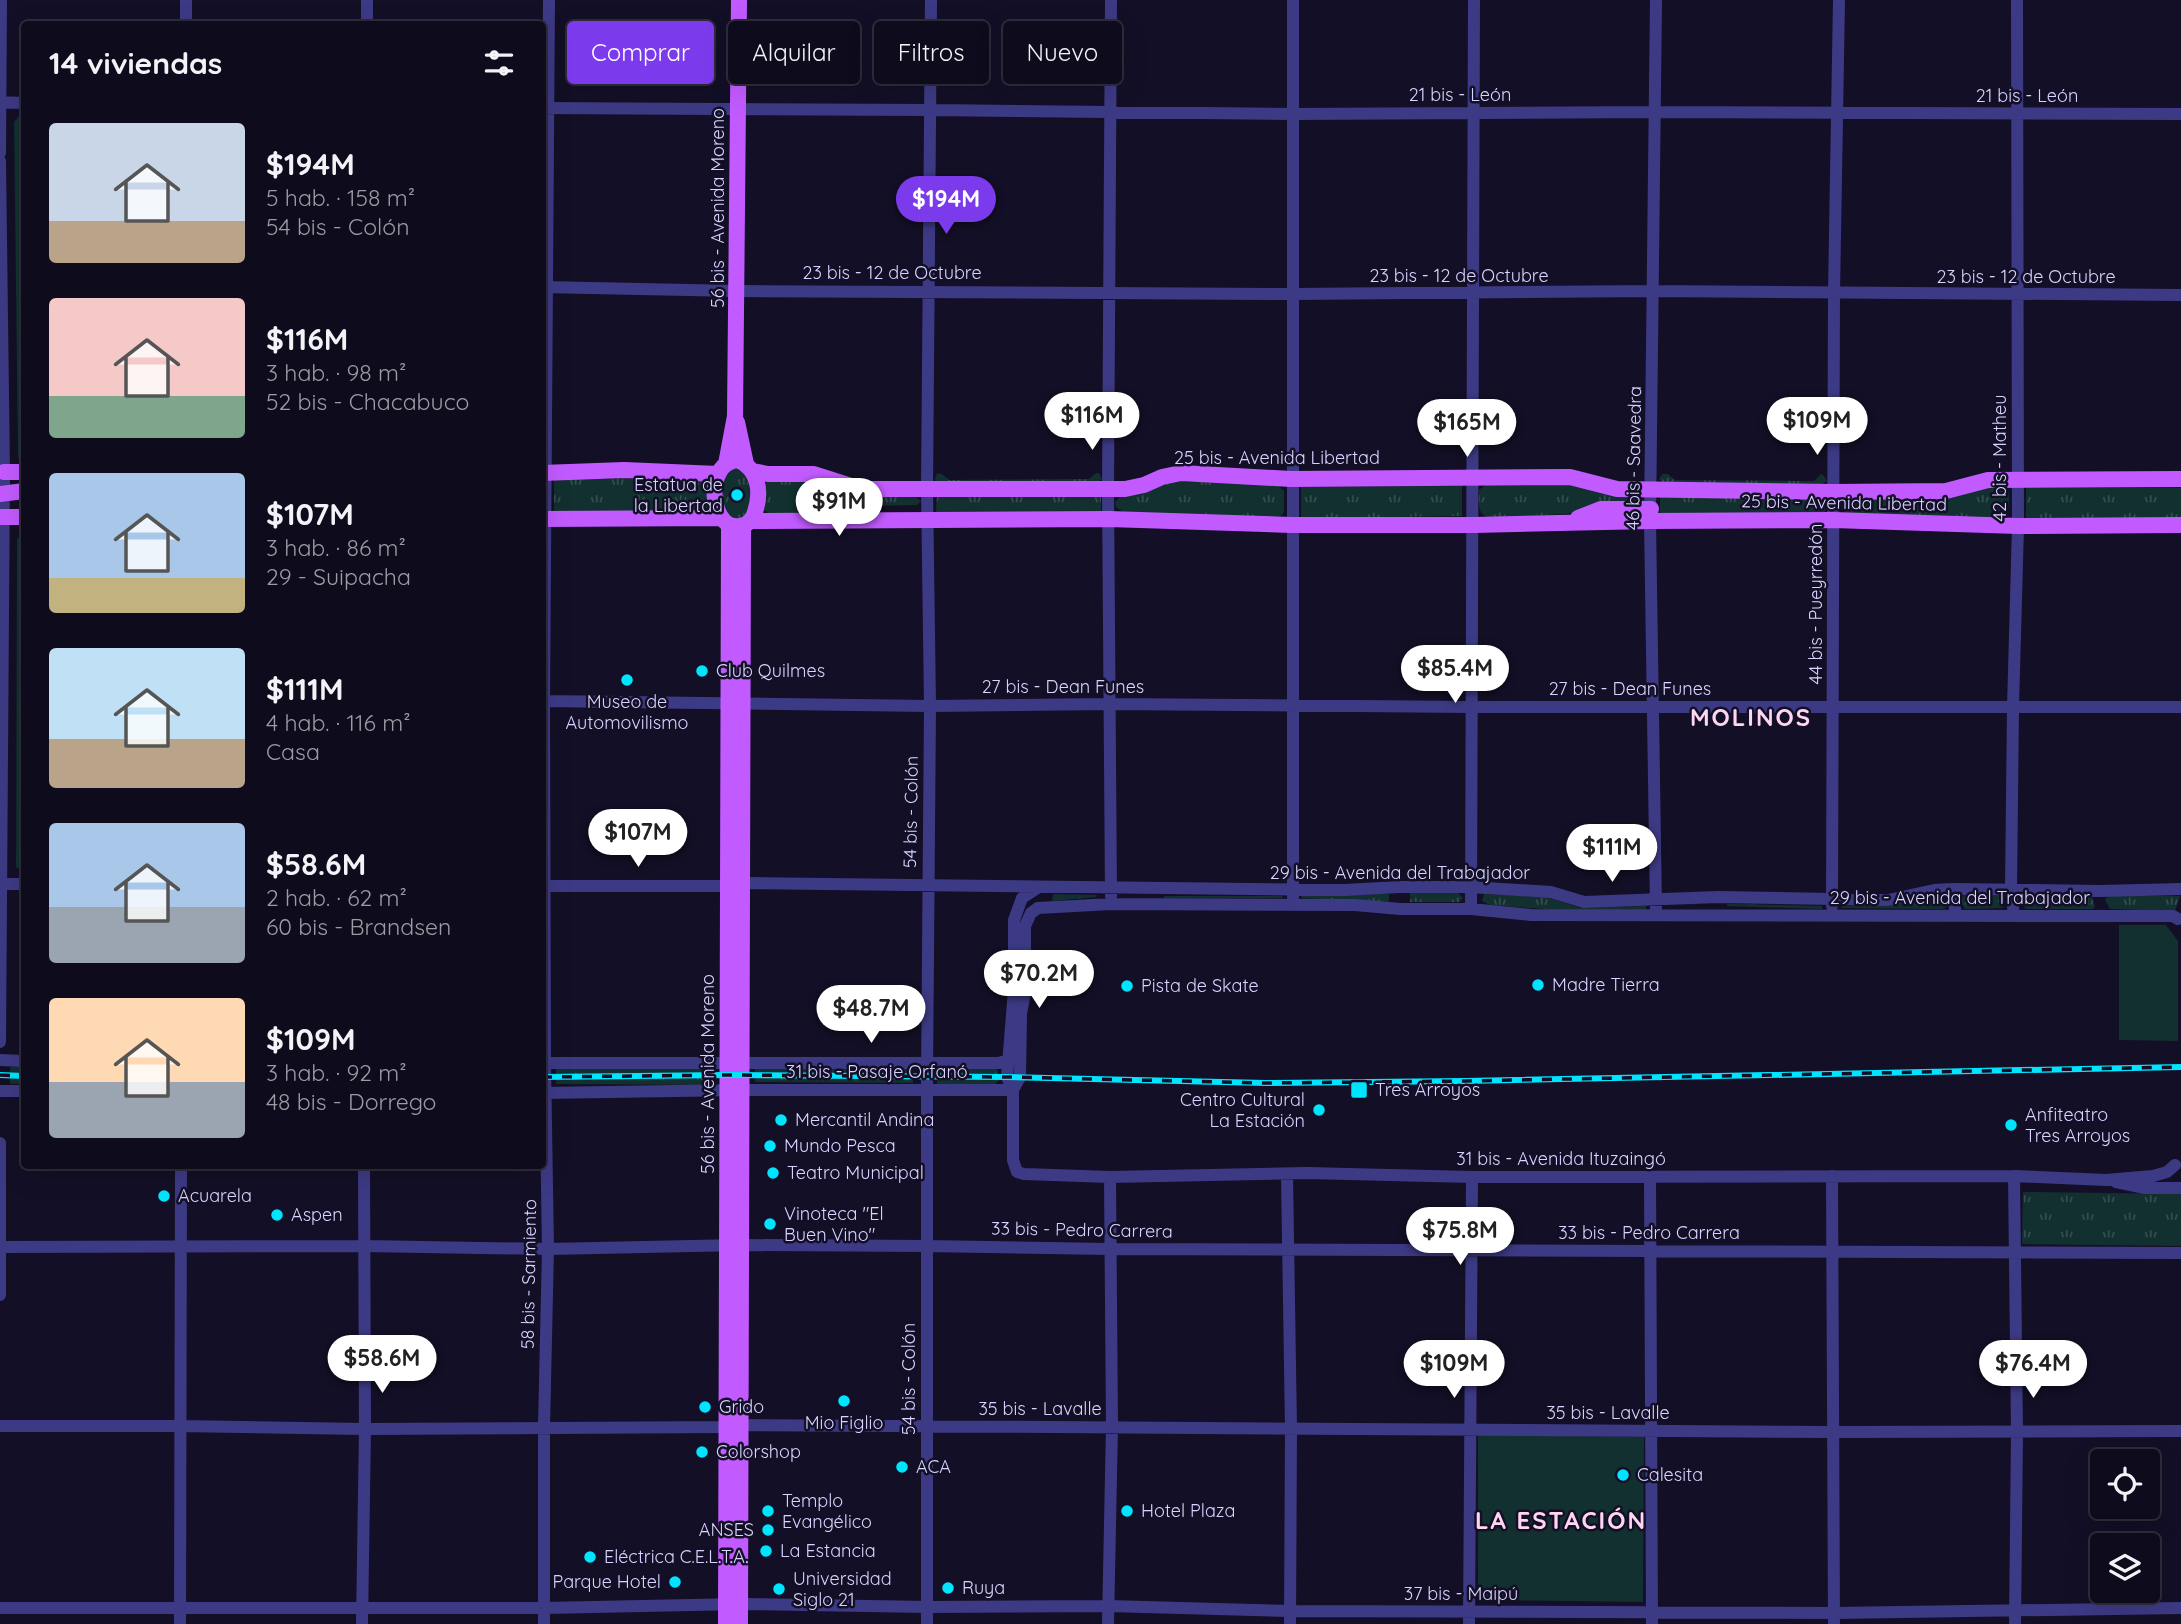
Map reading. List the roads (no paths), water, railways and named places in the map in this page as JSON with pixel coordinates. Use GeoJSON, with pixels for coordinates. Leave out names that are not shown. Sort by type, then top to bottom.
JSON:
{"type":"FeatureCollection","features":[{"type":"Feature","properties":{"kind":"main road","name":"56 bis - Avenida Moreno"},"geometry":{"type":"LineString","coordinates":[[722,469],[735,416],[739,0]]}},
{"type":"Feature","properties":{"kind":"main road","name":"56 bis - Avenida Moreno"},"geometry":{"type":"LineString","coordinates":[[735,416],[749,468]]}},
{"type":"Feature","properties":{"kind":"main road"},"geometry":{"type":"LineString","coordinates":[[546,473],[722,469],[738,460],[755,475],[758,498],[756,509],[736,522],[714,496],[722,469]]}},
{"type":"Feature","properties":{"kind":"main road","name":"25 bis - Avenida Libertad"},"geometry":{"type":"LineString","coordinates":[[749,468],[768,474],[814,474],[862,489],[1108,489],[1144,485],[1181,473],[1292,480],[1570,477],[1617,489],[1834,492],[1946,491],[1988,480],[2181,479]]}},
{"type":"Feature","properties":{"kind":"main road"},"geometry":{"type":"LineString","coordinates":[[4,472],[21,472]]}},
{"type":"Feature","properties":{"kind":"main road"},"geometry":{"type":"LineString","coordinates":[[2,494],[21,491]]}},
{"type":"Feature","properties":{"kind":"main road","name":"25 bis - Avenida Libertad"},"geometry":{"type":"LineString","coordinates":[[546,519],[736,522],[853,520],[928,514],[1292,524],[1474,525],[1569,522],[1651,515],[2018,526],[2181,525]]}},
{"type":"Feature","properties":{"kind":"main road"},"geometry":{"type":"LineString","coordinates":[[2,517],[21,517]]}},
{"type":"Feature","properties":{"kind":"main road","name":"56 bis - Avenida Moreno"},"geometry":{"type":"LineString","coordinates":[[726,1624],[733,1604],[736,522]]}},
{"type":"Feature","properties":{"kind":"main road","name":"56 bis - Avenida Moreno"},"geometry":{"type":"LineString","coordinates":[[733,1604],[740,1624]]}},
{"type":"Feature","properties":{"kind":"street"},"geometry":{"type":"LineString","coordinates":[[0,153],[1,0]]}},
{"type":"Feature","properties":{"kind":"street"},"geometry":{"type":"LineString","coordinates":[[186,0],[186,21]]}},
{"type":"Feature","properties":{"kind":"street"},"geometry":{"type":"LineString","coordinates":[[367,0],[367,21]]}},
{"type":"Feature","properties":{"kind":"street","name":"58 bis - Sarmiento"},"geometry":{"type":"LineString","coordinates":[[546,81],[549,0]]}},
{"type":"Feature","properties":{"kind":"street","name":"54 bis - Colón"},"geometry":{"type":"LineString","coordinates":[[927,1624],[926,1246],[930,706],[927,489],[931,0]]}},
{"type":"Feature","properties":{"kind":"street"},"geometry":{"type":"LineString","coordinates":[[1111,0],[1108,489],[1111,904]]}},
{"type":"Feature","properties":{"kind":"street"},"geometry":{"type":"LineString","coordinates":[[1293,0],[1291,706],[1294,905]]}},
{"type":"Feature","properties":{"kind":"street"},"geometry":{"type":"LineString","coordinates":[[1471,909],[1474,0]]}},
{"type":"Feature","properties":{"kind":"street","name":"46 bis - Saavedra"},"geometry":{"type":"LineString","coordinates":[[1656,0],[1651,490],[1656,916]]}},
{"type":"Feature","properties":{"kind":"street","name":"44 bis - Pueyrredón"},"geometry":{"type":"LineString","coordinates":[[1831,915],[1834,293],[1839,0]]}},
{"type":"Feature","properties":{"kind":"street","name":"42 bis - Matheu"},"geometry":{"type":"LineString","coordinates":[[2014,915],[2011,890],[2018,526],[2017,0]]}},
{"type":"Feature","properties":{"kind":"street"},"geometry":{"type":"LineString","coordinates":[[1,102],[21,103]]}},
{"type":"Feature","properties":{"kind":"street","name":"21 bis - León"},"geometry":{"type":"LineString","coordinates":[[546,108],[1292,114],[2181,114]]}},
{"type":"Feature","properties":{"kind":"street"},"geometry":{"type":"LineString","coordinates":[[0,161],[4,472],[0,1042]]}},
{"type":"Feature","properties":{"kind":"street","name":"23 bis - 12 de Octubre"},"geometry":{"type":"LineString","coordinates":[[546,287],[737,291],[1293,294],[1654,291],[2181,295]]}},
{"type":"Feature","properties":{"kind":"street","name":"27 bis - Dean Funes"},"geometry":{"type":"LineString","coordinates":[[546,701],[930,706],[1109,704],[2181,707]]}},
{"type":"Feature","properties":{"kind":"street"},"geometry":{"type":"LineString","coordinates":[[1,884],[21,884]]}},
{"type":"Feature","properties":{"kind":"street","name":"29 bis - Avenida del Trabajador"},"geometry":{"type":"LineString","coordinates":[[546,886],[1292,890],[1471,887],[1551,892],[1584,902],[1718,897],[1888,900],[1952,889],[2181,889]]}},
{"type":"Feature","properties":{"kind":"street"},"geometry":{"type":"LineString","coordinates":[[1013,1090],[1007,1077],[1007,1060],[1014,990],[1014,920],[1022,898],[1043,887],[1047,908]]}},
{"type":"Feature","properties":{"kind":"street"},"geometry":{"type":"LineString","coordinates":[[1399,887],[1400,909]]}},
{"type":"Feature","properties":{"kind":"street"},"geometry":{"type":"LineString","coordinates":[[1156,889],[1157,905]]}},
{"type":"Feature","properties":{"kind":"street"},"geometry":{"type":"LineString","coordinates":[[1952,889],[1956,916]]}},
{"type":"Feature","properties":{"kind":"street"},"geometry":{"type":"LineString","coordinates":[[2100,891],[2103,916]]}},
{"type":"Feature","properties":{"kind":"street"},"geometry":{"type":"LineString","coordinates":[[1718,897],[1718,914]]}},
{"type":"Feature","properties":{"kind":"street","name":"29 bis - Avenida del Trabajador"},"geometry":{"type":"LineString","coordinates":[[1021,1058],[1026,926],[1031,913],[1038,908],[1111,904],[1355,905],[1400,909],[1471,909],[1531,915],[2180,917]]}},
{"type":"Feature","properties":{"kind":"street"},"geometry":{"type":"LineString","coordinates":[[1013,1090],[1020,1077],[1021,1058]]}},
{"type":"Feature","properties":{"kind":"street","name":"31 bis - Pasaje Orfanó"},"geometry":{"type":"LineString","coordinates":[[546,1063],[999,1063],[1021,1058]]}},
{"type":"Feature","properties":{"kind":"street"},"geometry":{"type":"LineString","coordinates":[[0,1060],[21,1061]]}},
{"type":"Feature","properties":{"kind":"street","name":"31 bis - Pasaje Orfanó"},"geometry":{"type":"LineString","coordinates":[[546,1093],[1013,1090]]}},
{"type":"Feature","properties":{"kind":"street","name":"31 bis - Avenida Ituzaingó"},"geometry":{"type":"LineString","coordinates":[[1013,1090],[1013,1160],[1017,1172],[1024,1174],[1110,1177],[1307,1173],[1472,1177],[1832,1176],[2106,1180],[2153,1176],[2179,1165]]}},
{"type":"Feature","properties":{"kind":"street"},"geometry":{"type":"LineString","coordinates":[[0,1091],[21,1091]]}},
{"type":"Feature","properties":{"kind":"street"},"geometry":{"type":"LineString","coordinates":[[0,1143],[0,1295]]}},
{"type":"Feature","properties":{"kind":"street"},"geometry":{"type":"LineString","coordinates":[[180,1624],[181,1169]]}},
{"type":"Feature","properties":{"kind":"street"},"geometry":{"type":"LineString","coordinates":[[362,1624],[365,1429],[364,1169]]}},
{"type":"Feature","properties":{"kind":"street","name":"58 bis - Sarmiento"},"geometry":{"type":"LineString","coordinates":[[544,1624],[544,1427],[548,1249],[546,1169]]}},
{"type":"Feature","properties":{"kind":"street"},"geometry":{"type":"LineString","coordinates":[[1287,1175],[1291,1429],[1290,1618]]}},
{"type":"Feature","properties":{"kind":"street"},"geometry":{"type":"LineString","coordinates":[[1650,1176],[1652,1618]]}},
{"type":"Feature","properties":{"kind":"street"},"geometry":{"type":"LineString","coordinates":[[1832,1176],[1834,1619]]}},
{"type":"Feature","properties":{"kind":"street"},"geometry":{"type":"LineString","coordinates":[[1108,1624],[1112,1426],[1110,1177]]}},
{"type":"Feature","properties":{"kind":"street"},"geometry":{"type":"LineString","coordinates":[[1469,1618],[1472,1177]]}},
{"type":"Feature","properties":{"kind":"street"},"geometry":{"type":"LineString","coordinates":[[2014,1177],[2017,1432],[2015,1618]]}},
{"type":"Feature","properties":{"kind":"street","name":"31 bis - Avenida Ituzaingó"},"geometry":{"type":"LineString","coordinates":[[2106,1180],[2145,1188],[2181,1188]]}},
{"type":"Feature","properties":{"kind":"street","name":"33 bis - Pedro Carrera"},"geometry":{"type":"LineString","coordinates":[[0,1247],[365,1246],[548,1249],[926,1246],[2181,1253]]}},
{"type":"Feature","properties":{"kind":"street","name":"35 bis - Lavalle"},"geometry":{"type":"LineString","coordinates":[[0,1426],[365,1429],[1112,1426],[2181,1432]]}},
{"type":"Feature","properties":{"kind":"street","name":"37 bis - Maipú"},"geometry":{"type":"LineString","coordinates":[[0,1608],[362,1609],[733,1604],[1108,1606],[1290,1618],[1834,1619],[2015,1618],[2181,1608]]}},
{"type":"Feature","properties":{"kind":"railway"},"geometry":{"type":"LineString","coordinates":[[546,1077],[1007,1077],[1266,1083],[2181,1067]]}},
{"type":"Feature","properties":{"kind":"railway"},"geometry":{"type":"LineString","coordinates":[[0,1075],[21,1076]]}},
{"type":"Feature","properties":{"kind":"place","name":"Estatua de la Libertad"},"geometry":{"type":"Point","coordinates":[737,495]}},
{"type":"Feature","properties":{"kind":"place","name":"Club Quilmes"},"geometry":{"type":"Point","coordinates":[702,671]}},
{"type":"Feature","properties":{"kind":"place","name":"Museo de Automovilismo"},"geometry":{"type":"Point","coordinates":[627,680]}},
{"type":"Feature","properties":{"kind":"place","name":"Madre Tierra"},"geometry":{"type":"Point","coordinates":[1538,985]}},
{"type":"Feature","properties":{"kind":"place","name":"Pista de Skate"},"geometry":{"type":"Point","coordinates":[1127,986]}},
{"type":"Feature","properties":{"kind":"place","name":"Tres Arroyos"},"geometry":{"type":"Point","coordinates":[1359,1090]}},
{"type":"Feature","properties":{"kind":"place","name":"Centro Cultural La Estación"},"geometry":{"type":"Point","coordinates":[1319,1110]}},
{"type":"Feature","properties":{"kind":"place","name":"Mercantil Andina"},"geometry":{"type":"Point","coordinates":[781,1120]}},
{"type":"Feature","properties":{"kind":"place","name":"Anfiteatro Tres Arroyos"},"geometry":{"type":"Point","coordinates":[2011,1125]}},
{"type":"Feature","properties":{"kind":"place","name":"Mundo Pesca"},"geometry":{"type":"Point","coordinates":[770,1146]}},
{"type":"Feature","properties":{"kind":"place","name":"Teatro Municipal"},"geometry":{"type":"Point","coordinates":[773,1173]}},
{"type":"Feature","properties":{"kind":"place","name":"Acuarela"},"geometry":{"type":"Point","coordinates":[164,1196]}},
{"type":"Feature","properties":{"kind":"place","name":"Aspen"},"geometry":{"type":"Point","coordinates":[277,1215]}},
{"type":"Feature","properties":{"kind":"place","name":"Vinoteca \"El Buen Vino\""},"geometry":{"type":"Point","coordinates":[770,1224]}},
{"type":"Feature","properties":{"kind":"place","name":"Mio Figlio"},"geometry":{"type":"Point","coordinates":[844,1401]}},
{"type":"Feature","properties":{"kind":"place","name":"Grido"},"geometry":{"type":"Point","coordinates":[705,1407]}},
{"type":"Feature","properties":{"kind":"place","name":"Colorshop"},"geometry":{"type":"Point","coordinates":[702,1452]}},
{"type":"Feature","properties":{"kind":"place","name":"ACA"},"geometry":{"type":"Point","coordinates":[902,1467]}},
{"type":"Feature","properties":{"kind":"place","name":"Calesita"},"geometry":{"type":"Point","coordinates":[1623,1475]}},
{"type":"Feature","properties":{"kind":"place","name":"Templo Evangélico"},"geometry":{"type":"Point","coordinates":[768,1511]}},
{"type":"Feature","properties":{"kind":"place","name":"Hotel Plaza"},"geometry":{"type":"Point","coordinates":[1127,1511]}},
{"type":"Feature","properties":{"kind":"place","name":"ANSES"},"geometry":{"type":"Point","coordinates":[768,1530]}},
{"type":"Feature","properties":{"kind":"place","name":"La Estancia"},"geometry":{"type":"Point","coordinates":[766,1551]}},
{"type":"Feature","properties":{"kind":"place","name":"Eléctrica C.E.L.T.A."},"geometry":{"type":"Point","coordinates":[590,1557]}},
{"type":"Feature","properties":{"kind":"place","name":"Parque Hotel"},"geometry":{"type":"Point","coordinates":[675,1582]}},
{"type":"Feature","properties":{"kind":"place","name":"Ruya"},"geometry":{"type":"Point","coordinates":[948,1588]}},
{"type":"Feature","properties":{"kind":"place","name":"Universidad Siglo 21"},"geometry":{"type":"Point","coordinates":[779,1589]}},
{"type":"Feature","properties":{"kind":"district","name":"MOLINOS"},"geometry":{"type":"Point","coordinates":[1751,718]}},
{"type":"Feature","properties":{"kind":"district","name":"LA ESTACIÓN"},"geometry":{"type":"Point","coordinates":[1561,1521]}}]}
